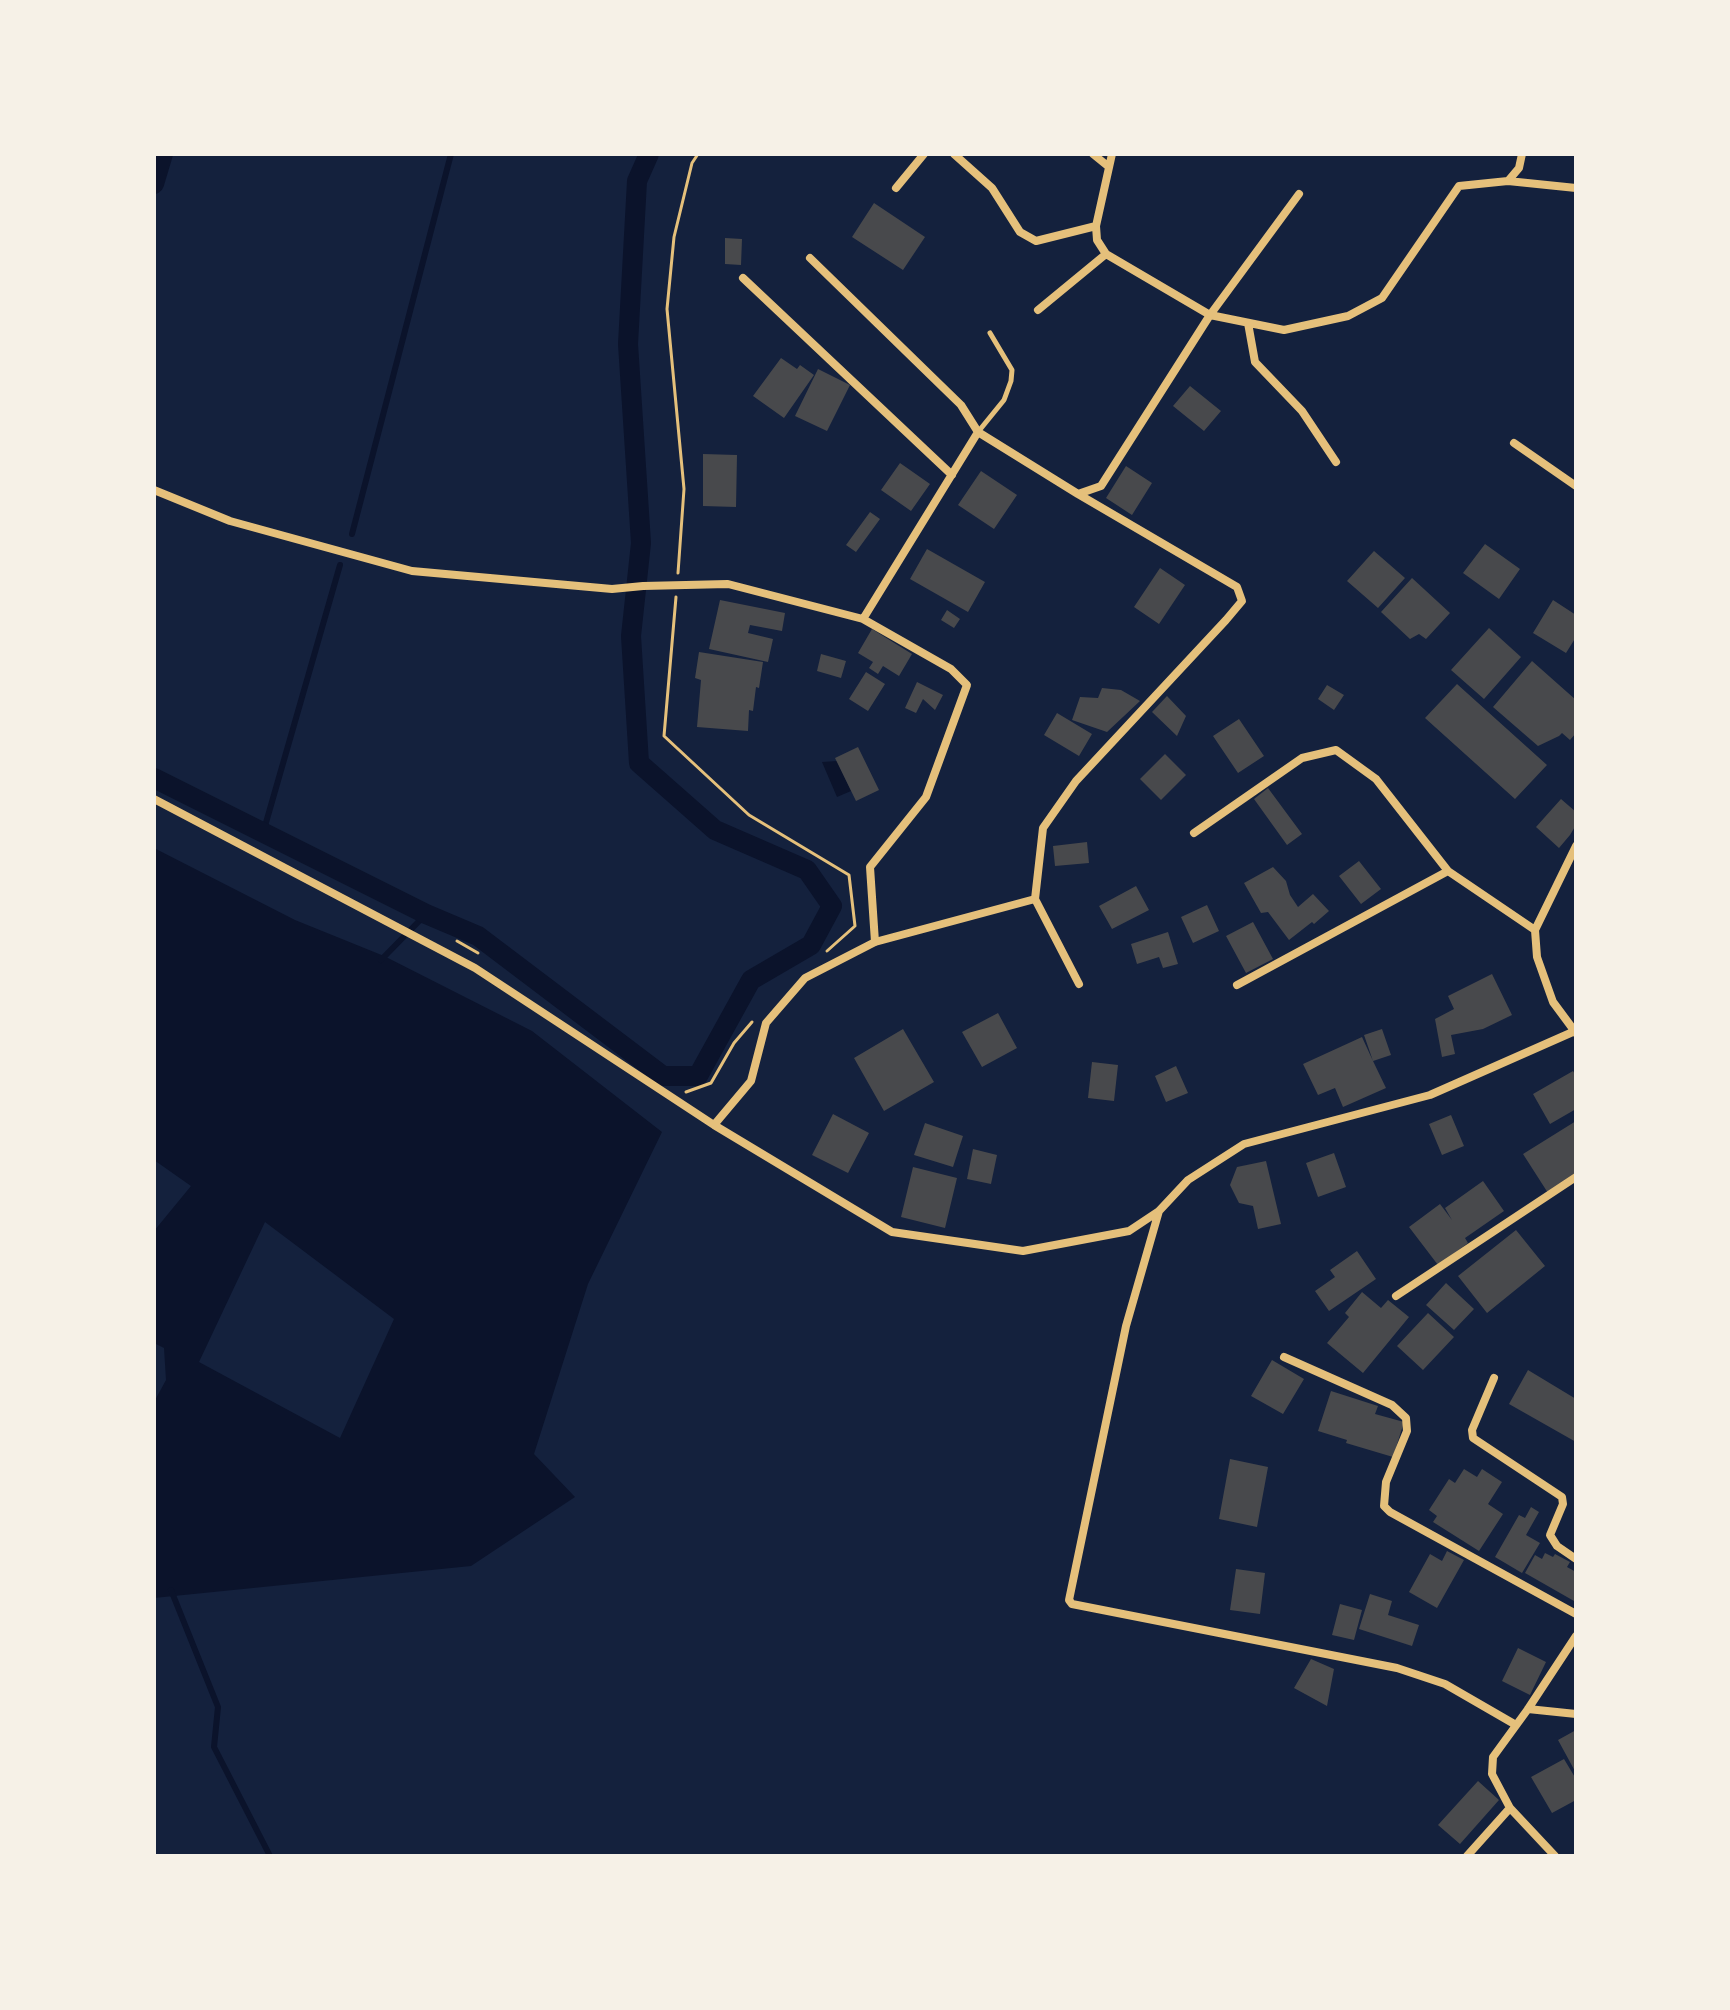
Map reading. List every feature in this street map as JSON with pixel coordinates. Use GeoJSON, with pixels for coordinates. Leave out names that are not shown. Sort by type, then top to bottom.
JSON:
{"type":"FeatureCollection","features":[{"type":"Feature","properties":{"kind":"street"},"geometry":{"type":"LineString","coordinates":[[896,188],[924,154]]}},
{"type":"Feature","properties":{"kind":"street"},"geometry":{"type":"LineString","coordinates":[[954,154],[992,188],[1020,232],[1036,241],[1096,226]]}},
{"type":"Feature","properties":{"kind":"street"},"geometry":{"type":"LineString","coordinates":[[1093,154],[1109,167]]}},
{"type":"Feature","properties":{"kind":"street"},"geometry":{"type":"LineString","coordinates":[[1112,154],[1096,226],[1097,240],[1106,254],[1210,315],[1284,330],[1348,316],[1382,298],[1459,186],[1508,181],[1576,188]]}},
{"type":"Feature","properties":{"kind":"street"},"geometry":{"type":"LineString","coordinates":[[1508,181],[1519,168],[1522,154]]}},
{"type":"Feature","properties":{"kind":"street"},"geometry":{"type":"LineString","coordinates":[[1078,494],[1101,486],[1210,315],[1299,194]]}},
{"type":"Feature","properties":{"kind":"street"},"geometry":{"type":"LineString","coordinates":[[1038,310],[1106,254]]}},
{"type":"Feature","properties":{"kind":"street"},"geometry":{"type":"LineString","coordinates":[[810,258],[961,405],[978,432],[1237,587],[1242,601],[1076,781],[1043,828],[1035,899],[1079,984]]}},
{"type":"Feature","properties":{"kind":"street"},"geometry":{"type":"LineString","coordinates":[[743,278],[952,475]]}},
{"type":"Feature","properties":{"kind":"street"},"geometry":{"type":"LineString","coordinates":[[1248,323],[1255,362],[1302,411],[1336,462]]}},
{"type":"Feature","properties":{"kind":"street"},"geometry":{"type":"LineString","coordinates":[[863,619],[978,432]]}},
{"type":"Feature","properties":{"kind":"street"},"geometry":{"type":"LineString","coordinates":[[1514,443],[1576,486]]}},
{"type":"Feature","properties":{"kind":"street"},"geometry":{"type":"LineString","coordinates":[[154,490],[230,521],[412,571],[612,589],[728,584],[863,619],[951,669],[967,685],[926,797],[870,867],[875,942]]}},
{"type":"Feature","properties":{"kind":"street"},"geometry":{"type":"LineString","coordinates":[[1194,833],[1302,758],[1336,750],[1376,779],[1448,871],[1535,930]]}},
{"type":"Feature","properties":{"kind":"street"},"geometry":{"type":"LineString","coordinates":[[154,799],[451,954],[714,1125],[892,1232],[1023,1251],[1129,1231],[1159,1211],[1188,1180],[1244,1144],[1430,1095],[1576,1032],[1553,1002],[1537,957],[1535,930],[1576,846]]}},
{"type":"Feature","properties":{"kind":"street"},"geometry":{"type":"LineString","coordinates":[[1237,985],[1448,871]]}},
{"type":"Feature","properties":{"kind":"street"},"geometry":{"type":"LineString","coordinates":[[714,1125],[751,1081],[766,1023],[805,978],[875,942],[1035,899]]}},
{"type":"Feature","properties":{"kind":"street"},"geometry":{"type":"LineString","coordinates":[[1396,1296],[1576,1177]]}},
{"type":"Feature","properties":{"kind":"street"},"geometry":{"type":"LineString","coordinates":[[1159,1211],[1126,1326],[1069,1600],[1072,1604],[1397,1668],[1445,1684],[1516,1725]]}},
{"type":"Feature","properties":{"kind":"street"},"geometry":{"type":"LineString","coordinates":[[1284,1357],[1392,1405],[1406,1418],[1407,1431],[1386,1482],[1384,1506],[1390,1512],[1576,1614]]}},
{"type":"Feature","properties":{"kind":"street"},"geometry":{"type":"LineString","coordinates":[[1494,1378],[1472,1430],[1473,1438],[1562,1497],[1563,1504],[1550,1535],[1557,1546],[1576,1559]]}},
{"type":"Feature","properties":{"kind":"street"},"geometry":{"type":"LineString","coordinates":[[1555,1856],[1510,1808],[1492,1774],[1493,1757],[1576,1636]]}},
{"type":"Feature","properties":{"kind":"street"},"geometry":{"type":"LineString","coordinates":[[1528,1709],[1576,1714]]}},
{"type":"Feature","properties":{"kind":"street"},"geometry":{"type":"LineString","coordinates":[[1467,1856],[1510,1808]]}},
{"type":"Feature","properties":{"kind":"lane"},"geometry":{"type":"LineString","coordinates":[[978,432],[1004,400],[1011,381],[1012,370],[990,333]]}},
{"type":"Feature","properties":{"kind":"path"},"geometry":{"type":"LineString","coordinates":[[698,154],[692,163],[674,237],[667,309],[684,489],[664,736],[749,815],[849,875],[855,926],[823,954]]}},
{"type":"Feature","properties":{"kind":"path"},"geometry":{"type":"LineString","coordinates":[[447,936],[487,959]]}},
{"type":"Feature","properties":{"kind":"path"},"geometry":{"type":"LineString","coordinates":[[684,1093],[711,1083],[734,1043],[752,1022]]}},
{"type":"Feature","properties":{"kind":"water"},"geometry":{"type":"Polygon","coordinates":[[[837,761],[851,791],[837,797],[822,762],[837,761]]]}},
{"type":"Feature","properties":{"kind":"water"},"geometry":{"type":"Polygon","coordinates":[[[154,848],[295,920],[384,956],[532,1031],[662,1132],[588,1284],[534,1454],[575,1497],[471,1566],[154,1598],[154,1402],[166,1380],[164,1348],[154,1343],[154,1231],[191,1186],[154,1160],[154,848]],[[265,1222],[199,1362],[340,1438],[394,1319],[265,1222]]]}},
{"type":"Feature","properties":{"kind":"building"},"geometry":{"type":"Polygon","coordinates":[[[874,203],[925,237],[903,270],[852,237],[874,203]]]}},
{"type":"Feature","properties":{"kind":"building"},"geometry":{"type":"Polygon","coordinates":[[[725,238],[742,239],[741,265],[725,264],[725,238]]]}},
{"type":"Feature","properties":{"kind":"building"},"geometry":{"type":"Polygon","coordinates":[[[781,358],[797,369],[800,365],[814,375],[784,418],[753,396],[781,358]]]}},
{"type":"Feature","properties":{"kind":"building"},"geometry":{"type":"Polygon","coordinates":[[[818,369],[850,385],[827,431],[795,416],[818,369]]]}},
{"type":"Feature","properties":{"kind":"building"},"geometry":{"type":"Polygon","coordinates":[[[1190,386],[1221,411],[1204,431],[1173,406],[1190,386]]]}},
{"type":"Feature","properties":{"kind":"building"},"geometry":{"type":"Polygon","coordinates":[[[703,454],[737,455],[736,507],[703,506],[703,454]]]}},
{"type":"Feature","properties":{"kind":"building"},"geometry":{"type":"Polygon","coordinates":[[[900,463],[930,484],[911,511],[881,490],[900,463]]]}},
{"type":"Feature","properties":{"kind":"building"},"geometry":{"type":"Polygon","coordinates":[[[1126,466],[1152,483],[1132,515],[1106,498],[1126,466]]]}},
{"type":"Feature","properties":{"kind":"building"},"geometry":{"type":"Polygon","coordinates":[[[981,471],[1017,495],[994,529],[958,505],[981,471]]]}},
{"type":"Feature","properties":{"kind":"building"},"geometry":{"type":"Polygon","coordinates":[[[870,512],[880,519],[856,552],[846,545],[870,512]]]}},
{"type":"Feature","properties":{"kind":"building"},"geometry":{"type":"Polygon","coordinates":[[[1485,544],[1520,569],[1499,599],[1463,573],[1485,544]]]}},
{"type":"Feature","properties":{"kind":"building"},"geometry":{"type":"Polygon","coordinates":[[[927,549],[985,582],[968,612],[910,579],[927,549]]]}},
{"type":"Feature","properties":{"kind":"building"},"geometry":{"type":"Polygon","coordinates":[[[1374,551],[1405,578],[1378,608],[1347,581],[1374,551]]]}},
{"type":"Feature","properties":{"kind":"building"},"geometry":{"type":"Polygon","coordinates":[[[1160,568],[1185,585],[1159,624],[1134,607],[1160,568]]]}},
{"type":"Feature","properties":{"kind":"building"},"geometry":{"type":"Polygon","coordinates":[[[1412,578],[1450,613],[1426,639],[1419,634],[1410,639],[1381,612],[1412,578]]]}},
{"type":"Feature","properties":{"kind":"building"},"geometry":{"type":"Polygon","coordinates":[[[720,600],[785,613],[782,631],[750,625],[748,633],[773,639],[768,662],[709,649],[720,600]]]}},
{"type":"Feature","properties":{"kind":"building"},"geometry":{"type":"Polygon","coordinates":[[[1553,600],[1576,615],[1576,637],[1566,653],[1533,633],[1553,600]]]}},
{"type":"Feature","properties":{"kind":"building"},"geometry":{"type":"Polygon","coordinates":[[[947,610],[960,619],[954,628],[941,620],[947,610]]]}},
{"type":"Feature","properties":{"kind":"building"},"geometry":{"type":"Polygon","coordinates":[[[1489,628],[1521,657],[1484,699],[1451,670],[1489,628]]]}},
{"type":"Feature","properties":{"kind":"building"},"geometry":{"type":"Polygon","coordinates":[[[872,629],[912,654],[899,676],[883,666],[878,674],[869,668],[873,662],[858,653],[872,629]]]}},
{"type":"Feature","properties":{"kind":"building"},"geometry":{"type":"Polygon","coordinates":[[[699,652],[763,662],[753,711],[749,710],[748,731],[697,727],[701,680],[695,678],[699,652]]]}},
{"type":"Feature","properties":{"kind":"building"},"geometry":{"type":"Polygon","coordinates":[[[821,654],[846,661],[841,678],[817,671],[821,654]]]}},
{"type":"Feature","properties":{"kind":"building"},"geometry":{"type":"Polygon","coordinates":[[[1532,661],[1576,700],[1576,733],[1570,740],[1562,733],[1538,746],[1493,707],[1532,661]]]}},
{"type":"Feature","properties":{"kind":"building"},"geometry":{"type":"Polygon","coordinates":[[[866,672],[885,684],[868,711],[849,699],[866,672]]]}},
{"type":"Feature","properties":{"kind":"building"},"geometry":{"type":"Polygon","coordinates":[[[917,682],[943,695],[935,710],[923,699],[916,713],[905,708],[917,682]]]}},
{"type":"Feature","properties":{"kind":"building"},"geometry":{"type":"Polygon","coordinates":[[[1457,684],[1547,765],[1515,799],[1425,718],[1457,684]]]}},
{"type":"Feature","properties":{"kind":"building"},"geometry":{"type":"Polygon","coordinates":[[[1327,685],[1344,695],[1334,710],[1318,699],[1327,685]]]}},
{"type":"Feature","properties":{"kind":"building"},"geometry":{"type":"Polygon","coordinates":[[[1102,688],[1121,690],[1140,701],[1107,732],[1072,720],[1080,697],[1098,698],[1102,688]]]}},
{"type":"Feature","properties":{"kind":"building"},"geometry":{"type":"Polygon","coordinates":[[[1167,696],[1186,716],[1177,736],[1152,712],[1167,696]]]}},
{"type":"Feature","properties":{"kind":"building"},"geometry":{"type":"Polygon","coordinates":[[[1057,713],[1092,734],[1079,756],[1044,735],[1057,713]]]}},
{"type":"Feature","properties":{"kind":"building"},"geometry":{"type":"Polygon","coordinates":[[[1239,719],[1264,756],[1238,773],[1213,736],[1239,719]]]}},
{"type":"Feature","properties":{"kind":"building"},"geometry":{"type":"Polygon","coordinates":[[[858,747],[879,790],[856,801],[835,758],[858,747]]]}},
{"type":"Feature","properties":{"kind":"building"},"geometry":{"type":"Polygon","coordinates":[[[1165,754],[1186,775],[1161,800],[1140,779],[1165,754]]]}},
{"type":"Feature","properties":{"kind":"building"},"geometry":{"type":"Polygon","coordinates":[[[1268,788],[1302,834],[1287,845],[1254,799],[1268,788]]]}},
{"type":"Feature","properties":{"kind":"building"},"geometry":{"type":"Polygon","coordinates":[[[1561,799],[1576,812],[1576,825],[1559,848],[1536,827],[1561,799]]]}},
{"type":"Feature","properties":{"kind":"building"},"geometry":{"type":"Polygon","coordinates":[[[1087,842],[1089,863],[1055,866],[1053,846],[1087,842]]]}},
{"type":"Feature","properties":{"kind":"building"},"geometry":{"type":"Polygon","coordinates":[[[1359,861],[1381,889],[1361,904],[1339,876],[1359,861]]]}},
{"type":"Feature","properties":{"kind":"building"},"geometry":{"type":"Polygon","coordinates":[[[1273,867],[1286,881],[1298,907],[1313,894],[1329,911],[1289,940],[1268,912],[1261,913],[1244,883],[1273,867]]]}},
{"type":"Feature","properties":{"kind":"building"},"geometry":{"type":"Polygon","coordinates":[[[1136,886],[1149,910],[1112,929],[1099,906],[1136,886]]]}},
{"type":"Feature","properties":{"kind":"building"},"geometry":{"type":"Polygon","coordinates":[[[1207,905],[1219,931],[1193,943],[1181,917],[1207,905]]]}},
{"type":"Feature","properties":{"kind":"building"},"geometry":{"type":"Polygon","coordinates":[[[1253,922],[1273,959],[1246,973],[1226,936],[1253,922]]]}},
{"type":"Feature","properties":{"kind":"building"},"geometry":{"type":"Polygon","coordinates":[[[1168,932],[1178,964],[1163,968],[1159,957],[1137,964],[1131,944],[1168,932]]]}},
{"type":"Feature","properties":{"kind":"building"},"geometry":{"type":"Polygon","coordinates":[[[1492,974],[1512,1015],[1483,1029],[1451,1035],[1455,1054],[1442,1057],[1435,1019],[1454,1009],[1448,996],[1492,974]]]}},
{"type":"Feature","properties":{"kind":"building"},"geometry":{"type":"Polygon","coordinates":[[[998,1013],[1017,1048],[982,1067],[962,1032],[998,1013]]]}},
{"type":"Feature","properties":{"kind":"building"},"geometry":{"type":"Polygon","coordinates":[[[903,1029],[934,1082],[884,1111],[854,1058],[903,1029]]]}},
{"type":"Feature","properties":{"kind":"building"},"geometry":{"type":"Polygon","coordinates":[[[1382,1029],[1391,1055],[1373,1061],[1364,1035],[1382,1029]]]}},
{"type":"Feature","properties":{"kind":"building"},"geometry":{"type":"Polygon","coordinates":[[[1362,1037],[1386,1088],[1343,1107],[1335,1088],[1318,1095],[1303,1064],[1362,1037]]]}},
{"type":"Feature","properties":{"kind":"building"},"geometry":{"type":"Polygon","coordinates":[[[1092,1062],[1118,1065],[1114,1101],[1088,1098],[1092,1062]]]}},
{"type":"Feature","properties":{"kind":"building"},"geometry":{"type":"Polygon","coordinates":[[[1176,1066],[1188,1093],[1166,1102],[1155,1076],[1176,1066]]]}},
{"type":"Feature","properties":{"kind":"building"},"geometry":{"type":"Polygon","coordinates":[[[1573,1071],[1576,1076],[1576,1109],[1550,1124],[1533,1094],[1573,1071]]]}},
{"type":"Feature","properties":{"kind":"building"},"geometry":{"type":"Polygon","coordinates":[[[833,1114],[869,1133],[848,1173],[812,1155],[833,1114]]]}},
{"type":"Feature","properties":{"kind":"building"},"geometry":{"type":"Polygon","coordinates":[[[1451,1115],[1464,1146],[1442,1155],[1429,1124],[1451,1115]]]}},
{"type":"Feature","properties":{"kind":"building"},"geometry":{"type":"Polygon","coordinates":[[[1576,1121],[1576,1175],[1548,1193],[1523,1154],[1576,1121]]]}},
{"type":"Feature","properties":{"kind":"building"},"geometry":{"type":"Polygon","coordinates":[[[925,1123],[963,1136],[953,1167],[914,1155],[925,1123]]]}},
{"type":"Feature","properties":{"kind":"building"},"geometry":{"type":"Polygon","coordinates":[[[973,1149],[997,1155],[991,1184],[967,1179],[973,1149]]]}},
{"type":"Feature","properties":{"kind":"building"},"geometry":{"type":"Polygon","coordinates":[[[1334,1153],[1346,1187],[1318,1197],[1306,1163],[1334,1153]]]}},
{"type":"Feature","properties":{"kind":"building"},"geometry":{"type":"Polygon","coordinates":[[[1266,1161],[1281,1224],[1258,1229],[1253,1206],[1239,1203],[1230,1185],[1237,1167],[1266,1161]]]}},
{"type":"Feature","properties":{"kind":"building"},"geometry":{"type":"Polygon","coordinates":[[[913,1167],[957,1178],[945,1228],[901,1217],[913,1167]]]}},
{"type":"Feature","properties":{"kind":"building"},"geometry":{"type":"Polygon","coordinates":[[[1483,1181],[1504,1211],[1465,1238],[1468,1243],[1438,1265],[1409,1227],[1440,1204],[1452,1220],[1445,1208],[1483,1181]]]}},
{"type":"Feature","properties":{"kind":"building"},"geometry":{"type":"Polygon","coordinates":[[[1516,1230],[1545,1266],[1487,1313],[1458,1276],[1516,1230]]]}},
{"type":"Feature","properties":{"kind":"building"},"geometry":{"type":"Polygon","coordinates":[[[1357,1251],[1376,1279],[1329,1311],[1315,1291],[1335,1277],[1330,1270],[1357,1251]]]}},
{"type":"Feature","properties":{"kind":"building"},"geometry":{"type":"Polygon","coordinates":[[[1446,1283],[1474,1309],[1454,1330],[1426,1305],[1446,1283]]]}},
{"type":"Feature","properties":{"kind":"building"},"geometry":{"type":"Polygon","coordinates":[[[1362,1292],[1381,1308],[1388,1300],[1409,1317],[1363,1373],[1327,1343],[1349,1317],[1345,1313],[1362,1292]]]}},
{"type":"Feature","properties":{"kind":"building"},"geometry":{"type":"Polygon","coordinates":[[[1428,1313],[1454,1337],[1423,1370],[1397,1346],[1428,1313]]]}},
{"type":"Feature","properties":{"kind":"building"},"geometry":{"type":"Polygon","coordinates":[[[1272,1360],[1304,1379],[1283,1414],[1251,1396],[1272,1360]]]}},
{"type":"Feature","properties":{"kind":"building"},"geometry":{"type":"Polygon","coordinates":[[[1528,1370],[1576,1399],[1576,1442],[1509,1404],[1528,1370]]]}},
{"type":"Feature","properties":{"kind":"building"},"geometry":{"type":"Polygon","coordinates":[[[1331,1391],[1378,1406],[1375,1414],[1404,1422],[1393,1457],[1318,1431],[1331,1391]]]}},
{"type":"Feature","properties":{"kind":"building"},"geometry":{"type":"Polygon","coordinates":[[[1230,1459],[1268,1467],[1257,1527],[1219,1519],[1230,1459]]]}},
{"type":"Feature","properties":{"kind":"building"},"geometry":{"type":"Polygon","coordinates":[[[1464,1469],[1477,1477],[1482,1469],[1502,1482],[1488,1504],[1503,1514],[1479,1551],[1433,1522],[1437,1516],[1429,1510],[1449,1479],[1455,1483],[1464,1469]]]}},
{"type":"Feature","properties":{"kind":"building"},"geometry":{"type":"Polygon","coordinates":[[[1531,1507],[1539,1512],[1526,1535],[1540,1543],[1522,1573],[1495,1557],[1519,1515],[1525,1518],[1531,1507]]]}},
{"type":"Feature","properties":{"kind":"building"},"geometry":{"type":"Polygon","coordinates":[[[1447,1551],[1464,1560],[1437,1608],[1409,1592],[1430,1554],[1442,1561],[1447,1551]]]}},
{"type":"Feature","properties":{"kind":"building"},"geometry":{"type":"Polygon","coordinates":[[[1545,1553],[1553,1557],[1555,1554],[1570,1562],[1567,1567],[1576,1572],[1574,1601],[1525,1573],[1535,1555],[1542,1559],[1545,1553]]]}},
{"type":"Feature","properties":{"kind":"building"},"geometry":{"type":"Polygon","coordinates":[[[1236,1569],[1265,1573],[1260,1614],[1230,1610],[1236,1569]]]}},
{"type":"Feature","properties":{"kind":"building"},"geometry":{"type":"Polygon","coordinates":[[[1370,1594],[1392,1601],[1388,1615],[1419,1625],[1412,1646],[1359,1629],[1370,1594]]]}},
{"type":"Feature","properties":{"kind":"building"},"geometry":{"type":"Polygon","coordinates":[[[1340,1604],[1362,1610],[1354,1640],[1332,1635],[1340,1604]]]}},
{"type":"Feature","properties":{"kind":"building"},"geometry":{"type":"Polygon","coordinates":[[[1518,1648],[1546,1662],[1530,1695],[1502,1681],[1518,1648]]]}},
{"type":"Feature","properties":{"kind":"building"},"geometry":{"type":"Polygon","coordinates":[[[1311,1659],[1334,1669],[1327,1706],[1294,1688],[1311,1659]]]}},
{"type":"Feature","properties":{"kind":"building"},"geometry":{"type":"Polygon","coordinates":[[[1576,1730],[1576,1773],[1558,1740],[1576,1730]]]}},
{"type":"Feature","properties":{"kind":"building"},"geometry":{"type":"Polygon","coordinates":[[[1564,1759],[1576,1779],[1576,1800],[1552,1813],[1531,1777],[1564,1759]]]}},
{"type":"Feature","properties":{"kind":"building"},"geometry":{"type":"Polygon","coordinates":[[[1478,1781],[1499,1800],[1460,1844],[1438,1825],[1478,1781]]]}},
{"type":"Feature","properties":{"kind":"waterway"},"geometry":{"type":"LineString","coordinates":[[154,184],[163,154]]}},
{"type":"Feature","properties":{"kind":"waterway"},"geometry":{"type":"LineString","coordinates":[[352,534],[451,154]]}},
{"type":"Feature","properties":{"kind":"waterway"},"geometry":{"type":"LineString","coordinates":[[154,778],[426,914],[478,936],[663,1076],[698,1076],[751,980],[811,945],[832,906],[807,870],[715,830],[639,763],[631,636],[641,543],[628,344],[637,181],[649,154]]}},
{"type":"Feature","properties":{"kind":"waterway"},"geometry":{"type":"LineString","coordinates":[[263,833],[340,565]]}},
{"type":"Feature","properties":{"kind":"waterway"},"geometry":{"type":"LineString","coordinates":[[381,960],[426,914]]}},
{"type":"Feature","properties":{"kind":"waterway"},"geometry":{"type":"LineString","coordinates":[[171,1590],[218,1707],[214,1747],[270,1856]]}}]}
